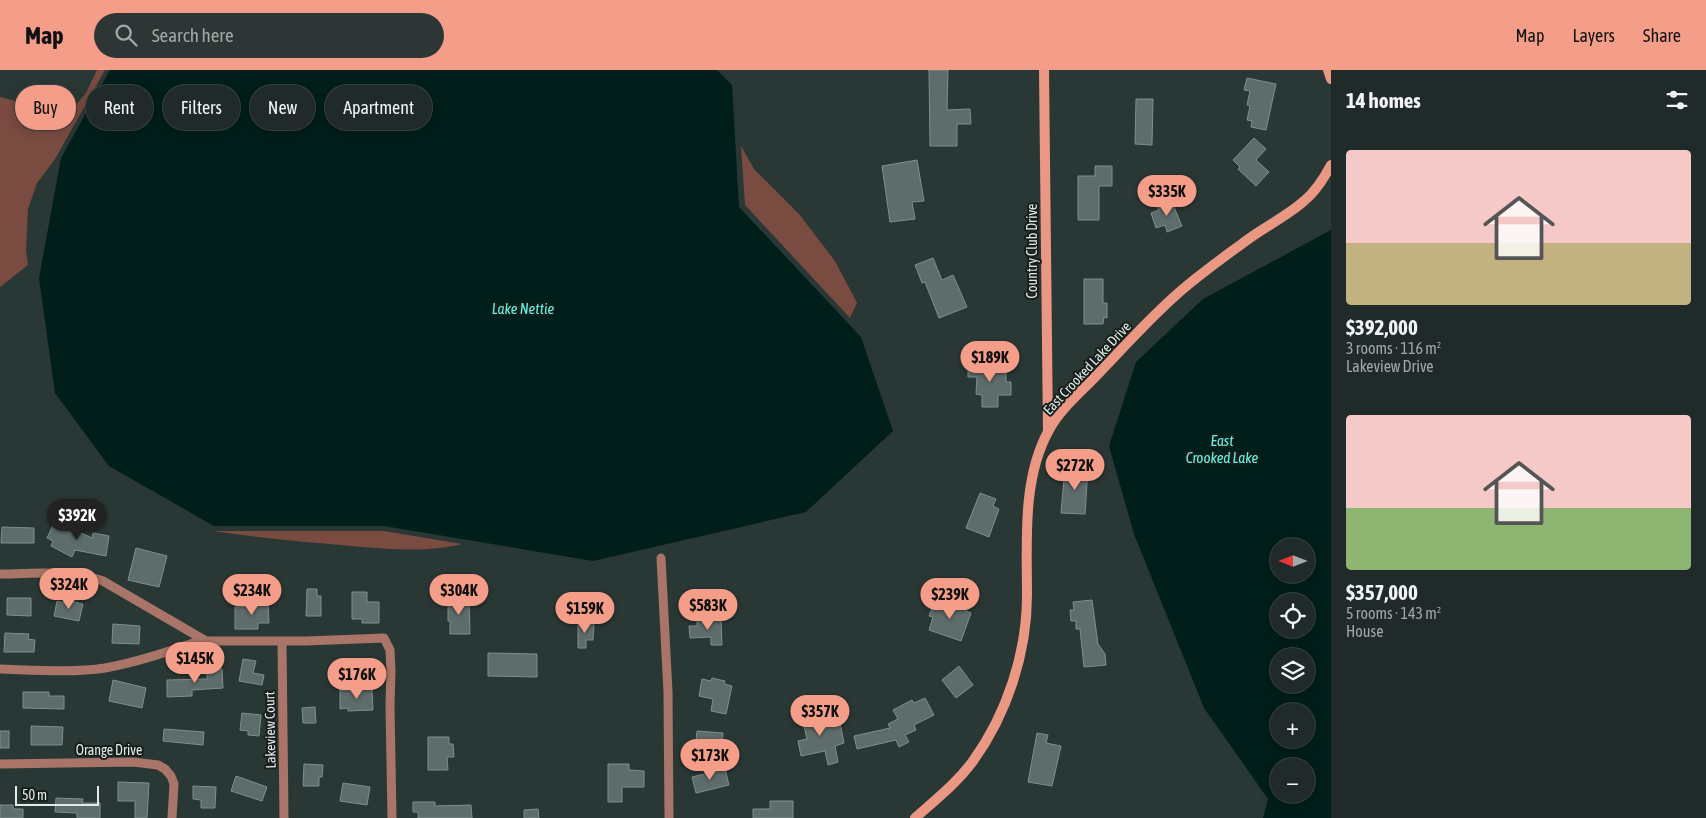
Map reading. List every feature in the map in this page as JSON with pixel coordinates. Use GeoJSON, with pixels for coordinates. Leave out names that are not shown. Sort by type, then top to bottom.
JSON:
{"type":"FeatureCollection","features":[{"type":"Feature","properties":{"kind":"street","name":"Country Club Drive"},"geometry":{"type":"LineString","coordinates":[[1044,70],[1048,431]]}},
{"type":"Feature","properties":{"kind":"street"},"geometry":{"type":"LineString","coordinates":[[1328,70],[1331,79]]}},
{"type":"Feature","properties":{"kind":"street","name":"East Crooked Lake Drive"},"geometry":{"type":"LineString","coordinates":[[915,818],[944,793],[972,761],[992,730],[1009,692],[1019,659],[1026,619],[1027,534],[1030,490],[1048,431],[1076,397],[1177,294],[1245,240],[1304,201],[1322,180],[1331,165]]}},
{"type":"Feature","properties":{"kind":"street"},"geometry":{"type":"LineString","coordinates":[[661,558],[668,692],[669,818]]}},
{"type":"Feature","properties":{"kind":"street"},"geometry":{"type":"LineString","coordinates":[[0,574],[76,574],[92,576],[103,580],[206,642],[282,642],[384,638],[390,650],[391,670],[392,818]]}},
{"type":"Feature","properties":{"kind":"street"},"geometry":{"type":"LineString","coordinates":[[0,669],[56,670],[103,668],[176,649],[202,640]]}},
{"type":"Feature","properties":{"kind":"street","name":"Lakeview Court"},"geometry":{"type":"LineString","coordinates":[[282,642],[284,818]]}},
{"type":"Feature","properties":{"kind":"street","name":"Orange Drive"},"geometry":{"type":"LineString","coordinates":[[0,764],[133,762],[158,765],[171,776],[174,784],[172,818]]}},
{"type":"Feature","properties":{"kind":"shaded area"},"geometry":{"type":"Polygon","coordinates":[[[97,70],[105,70],[97,85],[90,85],[97,70]]]}},
{"type":"Feature","properties":{"kind":"shaded area"},"geometry":{"type":"Polygon","coordinates":[[[86,93],[86,104],[76,122],[76,105],[86,93]]]}},
{"type":"Feature","properties":{"kind":"shaded area"},"geometry":{"type":"Polygon","coordinates":[[[0,97],[15,101],[15,130],[71,130],[55,159],[37,183],[28,209],[26,251],[28,265],[0,287],[0,97]]]}},
{"type":"Feature","properties":{"kind":"shaded area"},"geometry":{"type":"Polygon","coordinates":[[[741,146],[754,169],[799,214],[835,261],[857,303],[850,318],[745,205],[741,146]]]}},
{"type":"Feature","properties":{"kind":"shaded area"},"geometry":{"type":"Polygon","coordinates":[[[213,531],[384,531],[462,544],[435,549],[393,549],[282,540],[213,531]]]}},
{"type":"Feature","properties":{"kind":"water","name":"Lake Nettie"},"geometry":{"type":"Polygon","coordinates":[[[110,70],[717,70],[732,85],[739,207],[861,337],[893,431],[806,512],[593,561],[384,526],[214,526],[109,466],[55,393],[39,278],[61,158],[86,113],[86,130],[153,130],[153,85],[102,85],[110,70]]]}},
{"type":"Feature","properties":{"kind":"water","name":"East Crooked Lake"},"geometry":{"type":"Polygon","coordinates":[[[1331,230],[1331,818],[1263,818],[1268,799],[1204,708],[1134,534],[1109,446],[1136,362],[1203,299],[1331,230]]]}},
{"type":"Feature","properties":{"kind":"building"},"geometry":{"type":"Polygon","coordinates":[[[929,70],[948,70],[947,110],[970,109],[971,124],[957,124],[957,146],[930,146],[929,70]]]}},
{"type":"Feature","properties":{"kind":"building"},"geometry":{"type":"Polygon","coordinates":[[[1247,78],[1276,84],[1266,130],[1251,127],[1252,121],[1247,120],[1250,106],[1247,105],[1250,91],[1244,90],[1247,78]]]}},
{"type":"Feature","properties":{"kind":"building"},"geometry":{"type":"Polygon","coordinates":[[[1136,99],[1153,99],[1152,145],[1135,144],[1136,99]]]}},
{"type":"Feature","properties":{"kind":"building"},"geometry":{"type":"Polygon","coordinates":[[[1254,138],[1266,149],[1256,160],[1269,172],[1256,186],[1238,169],[1240,167],[1233,160],[1254,138]]]}},
{"type":"Feature","properties":{"kind":"building"},"geometry":{"type":"Polygon","coordinates":[[[917,160],[924,201],[912,202],[915,219],[890,222],[882,166],[917,160]]]}},
{"type":"Feature","properties":{"kind":"building"},"geometry":{"type":"Polygon","coordinates":[[[1095,166],[1112,166],[1112,186],[1099,186],[1099,220],[1078,220],[1078,176],[1095,176],[1095,166]]]}},
{"type":"Feature","properties":{"kind":"building"},"geometry":{"type":"Polygon","coordinates":[[[1171,200],[1182,226],[1167,232],[1165,225],[1156,228],[1151,213],[1159,210],[1157,206],[1171,200]]]}},
{"type":"Feature","properties":{"kind":"building"},"geometry":{"type":"Polygon","coordinates":[[[933,258],[942,280],[953,275],[967,307],[939,318],[925,282],[922,283],[915,265],[933,258]]]}},
{"type":"Feature","properties":{"kind":"building"},"geometry":{"type":"Polygon","coordinates":[[[1084,279],[1103,279],[1103,303],[1107,303],[1107,318],[1104,317],[1103,324],[1084,324],[1084,279]]]}},
{"type":"Feature","properties":{"kind":"building"},"geometry":{"type":"Polygon","coordinates":[[[968,364],[1006,365],[1006,382],[1011,382],[1011,395],[998,395],[998,407],[982,407],[982,395],[976,394],[977,377],[968,377],[968,364]]]}},
{"type":"Feature","properties":{"kind":"building"},"geometry":{"type":"Polygon","coordinates":[[[1065,467],[1088,468],[1085,514],[1061,513],[1065,467]]]}},
{"type":"Feature","properties":{"kind":"building"},"geometry":{"type":"Polygon","coordinates":[[[980,493],[996,499],[993,506],[999,509],[989,537],[966,528],[980,493]]]}},
{"type":"Feature","properties":{"kind":"building"},"geometry":{"type":"Polygon","coordinates":[[[55,521],[92,538],[93,533],[109,536],[106,556],[75,550],[72,557],[51,546],[53,541],[47,538],[55,521]]]}},
{"type":"Feature","properties":{"kind":"building"},"geometry":{"type":"Polygon","coordinates":[[[2,527],[34,528],[34,543],[1,543],[2,527]]]}},
{"type":"Feature","properties":{"kind":"building"},"geometry":{"type":"Polygon","coordinates":[[[136,548],[167,556],[159,587],[128,580],[136,548]]]}},
{"type":"Feature","properties":{"kind":"building"},"geometry":{"type":"Polygon","coordinates":[[[307,589],[317,589],[317,596],[321,596],[321,616],[306,616],[307,589]]]}},
{"type":"Feature","properties":{"kind":"building"},"geometry":{"type":"Polygon","coordinates":[[[352,592],[367,592],[367,602],[379,602],[379,623],[362,623],[362,619],[352,619],[352,592]]]}},
{"type":"Feature","properties":{"kind":"building"},"geometry":{"type":"Polygon","coordinates":[[[7,598],[31,598],[31,616],[7,615],[7,598]]]}},
{"type":"Feature","properties":{"kind":"building"},"geometry":{"type":"Polygon","coordinates":[[[448,599],[469,599],[470,634],[450,634],[448,599]]]}},
{"type":"Feature","properties":{"kind":"building"},"geometry":{"type":"Polygon","coordinates":[[[954,599],[969,604],[966,611],[971,613],[961,641],[929,630],[933,617],[929,616],[934,603],[950,609],[954,599]]]}},
{"type":"Feature","properties":{"kind":"building"},"geometry":{"type":"Polygon","coordinates":[[[66,600],[83,604],[79,621],[54,616],[57,601],[65,603],[66,600]]]}},
{"type":"Feature","properties":{"kind":"building"},"geometry":{"type":"Polygon","coordinates":[[[1092,600],[1098,644],[1105,654],[1106,665],[1084,667],[1080,629],[1076,629],[1076,621],[1071,621],[1070,610],[1074,610],[1073,602],[1092,600]]]}},
{"type":"Feature","properties":{"kind":"building"},"geometry":{"type":"Polygon","coordinates":[[[268,602],[269,623],[258,623],[258,629],[235,629],[235,607],[251,606],[251,603],[268,602]]]}},
{"type":"Feature","properties":{"kind":"building"},"geometry":{"type":"Polygon","coordinates":[[[721,619],[722,645],[711,645],[711,637],[690,638],[689,626],[697,626],[697,620],[721,619]]]}},
{"type":"Feature","properties":{"kind":"building"},"geometry":{"type":"Polygon","coordinates":[[[578,622],[594,623],[593,640],[586,640],[586,648],[578,648],[578,622]]]}},
{"type":"Feature","properties":{"kind":"building"},"geometry":{"type":"Polygon","coordinates":[[[113,624],[140,626],[139,644],[112,643],[113,624]]]}},
{"type":"Feature","properties":{"kind":"building"},"geometry":{"type":"Polygon","coordinates":[[[5,633],[29,634],[28,639],[35,640],[34,652],[4,652],[5,633]]]}},
{"type":"Feature","properties":{"kind":"building"},"geometry":{"type":"Polygon","coordinates":[[[488,653],[537,654],[537,677],[488,676],[488,653]]]}},
{"type":"Feature","properties":{"kind":"building"},"geometry":{"type":"Polygon","coordinates":[[[243,659],[256,661],[253,673],[264,675],[262,685],[239,681],[243,659]]]}},
{"type":"Feature","properties":{"kind":"building"},"geometry":{"type":"Polygon","coordinates":[[[959,666],[973,685],[956,698],[942,680],[959,666]]]}},
{"type":"Feature","properties":{"kind":"building"},"geometry":{"type":"Polygon","coordinates":[[[222,669],[223,688],[192,690],[192,696],[167,697],[167,680],[207,679],[207,670],[222,669]]]}},
{"type":"Feature","properties":{"kind":"building"},"geometry":{"type":"Polygon","coordinates":[[[712,678],[725,681],[724,684],[732,686],[726,714],[711,711],[713,699],[699,696],[702,679],[711,681],[712,678]]]}},
{"type":"Feature","properties":{"kind":"building"},"geometry":{"type":"Polygon","coordinates":[[[113,680],[146,688],[142,708],[109,701],[113,680]]]}},
{"type":"Feature","properties":{"kind":"building"},"geometry":{"type":"Polygon","coordinates":[[[372,689],[373,710],[348,711],[348,708],[340,709],[340,690],[372,689]]]}},
{"type":"Feature","properties":{"kind":"building"},"geometry":{"type":"Polygon","coordinates":[[[23,692],[49,692],[49,696],[64,696],[64,709],[23,708],[23,692]]]}},
{"type":"Feature","properties":{"kind":"building"},"geometry":{"type":"Polygon","coordinates":[[[925,698],[934,715],[914,725],[916,730],[905,735],[909,742],[899,747],[896,740],[857,749],[854,736],[890,728],[888,724],[898,719],[893,710],[912,700],[914,703],[925,698]]]}},
{"type":"Feature","properties":{"kind":"building"},"geometry":{"type":"Polygon","coordinates":[[[315,707],[316,723],[303,723],[302,708],[315,707]]]}},
{"type":"Feature","properties":{"kind":"building"},"geometry":{"type":"Polygon","coordinates":[[[821,709],[825,727],[840,723],[844,743],[835,746],[838,762],[828,765],[825,751],[801,756],[798,741],[807,739],[801,714],[821,709]]]}},
{"type":"Feature","properties":{"kind":"building"},"geometry":{"type":"Polygon","coordinates":[[[242,713],[261,715],[259,736],[248,735],[248,731],[240,730],[242,713]]]}},
{"type":"Feature","properties":{"kind":"building"},"geometry":{"type":"Polygon","coordinates":[[[31,726],[63,727],[62,745],[31,745],[31,726]]]}},
{"type":"Feature","properties":{"kind":"building"},"geometry":{"type":"Polygon","coordinates":[[[164,729],[204,732],[203,745],[163,741],[164,729]]]}},
{"type":"Feature","properties":{"kind":"building"},"geometry":{"type":"Polygon","coordinates":[[[0,731],[9,731],[9,748],[0,748],[0,731]]]}},
{"type":"Feature","properties":{"kind":"building"},"geometry":{"type":"Polygon","coordinates":[[[697,731],[723,733],[721,755],[695,752],[697,731]]]}},
{"type":"Feature","properties":{"kind":"building"},"geometry":{"type":"Polygon","coordinates":[[[1037,733],[1048,735],[1046,743],[1061,746],[1052,786],[1028,782],[1037,733]]]}},
{"type":"Feature","properties":{"kind":"building"},"geometry":{"type":"Polygon","coordinates":[[[428,737],[449,737],[449,744],[453,744],[454,757],[447,757],[448,770],[428,770],[428,737]]]}},
{"type":"Feature","properties":{"kind":"building"},"geometry":{"type":"Polygon","coordinates":[[[304,764],[323,765],[322,777],[319,777],[319,786],[303,786],[304,764]]]}},
{"type":"Feature","properties":{"kind":"building"},"geometry":{"type":"Polygon","coordinates":[[[608,764],[629,764],[629,770],[644,771],[644,787],[622,787],[622,802],[608,802],[608,764]]]}},
{"type":"Feature","properties":{"kind":"building"},"geometry":{"type":"Polygon","coordinates":[[[725,769],[729,785],[696,793],[692,777],[725,769]]]}},
{"type":"Feature","properties":{"kind":"building"},"geometry":{"type":"Polygon","coordinates":[[[236,776],[267,787],[262,801],[231,791],[236,776]]]}},
{"type":"Feature","properties":{"kind":"building"},"geometry":{"type":"Polygon","coordinates":[[[118,782],[149,783],[147,818],[135,818],[135,801],[118,801],[118,782]]]}},
{"type":"Feature","properties":{"kind":"building"},"geometry":{"type":"Polygon","coordinates":[[[343,783],[370,787],[367,805],[340,801],[343,783]]]}},
{"type":"Feature","properties":{"kind":"building"},"geometry":{"type":"Polygon","coordinates":[[[193,786],[216,787],[215,808],[201,808],[201,800],[193,799],[193,786]]]}},
{"type":"Feature","properties":{"kind":"building"},"geometry":{"type":"Polygon","coordinates":[[[56,798],[83,799],[82,803],[100,803],[100,818],[77,818],[77,813],[55,812],[56,798]]]}},
{"type":"Feature","properties":{"kind":"building"},"geometry":{"type":"Polygon","coordinates":[[[770,801],[793,801],[793,818],[753,818],[753,809],[770,809],[770,801]]]}},
{"type":"Feature","properties":{"kind":"building"},"geometry":{"type":"Polygon","coordinates":[[[413,802],[435,802],[435,806],[471,805],[472,818],[418,818],[418,812],[413,812],[413,802]]]}},
{"type":"Feature","properties":{"kind":"building"},"geometry":{"type":"Polygon","coordinates":[[[0,805],[13,805],[13,809],[23,809],[23,818],[0,818],[0,805]]]}},
{"type":"Feature","properties":{"kind":"building"},"geometry":{"type":"Polygon","coordinates":[[[538,809],[539,818],[524,818],[524,810],[538,809]]]}}]}
